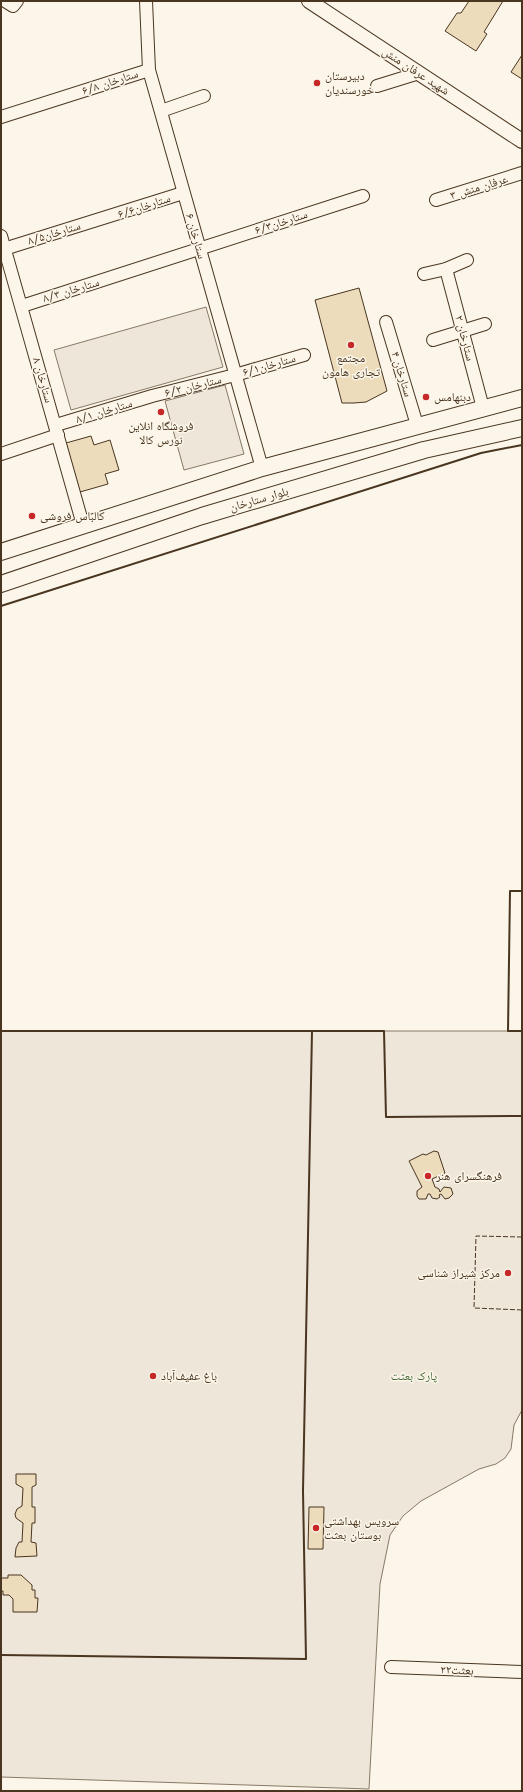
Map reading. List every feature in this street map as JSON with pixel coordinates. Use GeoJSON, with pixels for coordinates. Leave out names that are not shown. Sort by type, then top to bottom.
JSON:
{"type":"FeatureCollection","features":[{"type":"Feature","properties":{"kind":"main road"},"geometry":{"type":"LineString","coordinates":[[1,552],[262,468],[417,425],[522,398]]}},
{"type":"Feature","properties":{"kind":"main road","name":"بلوار ستارخان"},"geometry":{"type":"LineString","coordinates":[[1,584],[202,516],[424,450],[522,428]]}},
{"type":"Feature","properties":{"kind":"street","name":"ستارخان ۶"},"geometry":{"type":"LineString","coordinates":[[146,1],[149,70],[262,468]]}},
{"type":"Feature","properties":{"kind":"street","name":"شهید عرفان منش"},"geometry":{"type":"LineString","coordinates":[[309,1],[522,141]]}},
{"type":"Feature","properties":{"kind":"street","name":"ستارخان ۶/۸"},"geometry":{"type":"LineString","coordinates":[[1,117],[149,70]]}},
{"type":"Feature","properties":{"kind":"street"},"geometry":{"type":"LineString","coordinates":[[377,86],[419,73]]}},
{"type":"Feature","properties":{"kind":"street"},"geometry":{"type":"LineString","coordinates":[[161,111],[204,96]]}},
{"type":"Feature","properties":{"kind":"street","name":"۳ عرفان منش"},"geometry":{"type":"LineString","coordinates":[[436,200],[522,174]]}},
{"type":"Feature","properties":{"kind":"street","name":"ستارخان۶/۶"},"geometry":{"type":"LineString","coordinates":[[104,218],[183,193]]}},
{"type":"Feature","properties":{"kind":"street","name":"ستارخان۶/۳"},"geometry":{"type":"LineString","coordinates":[[121,275],[199,248],[363,196]]}},
{"type":"Feature","properties":{"kind":"street","name":"ستارخان۸/۵"},"geometry":{"type":"LineString","coordinates":[[4,249],[104,218]]}},
{"type":"Feature","properties":{"kind":"street","name":"ستارخان ۸"},"geometry":{"type":"LineString","coordinates":[[1,236],[4,249],[7,281],[22,306],[83,525]]}},
{"type":"Feature","properties":{"kind":"street"},"geometry":{"type":"LineString","coordinates":[[424,274],[467,260]]}},
{"type":"Feature","properties":{"kind":"street","name":"۲ ستارخان"},"geometry":{"type":"LineString","coordinates":[[446,268],[483,408]]}},
{"type":"Feature","properties":{"kind":"street","name":"ستارخان ۸/۳"},"geometry":{"type":"LineString","coordinates":[[22,306],[121,275]]}},
{"type":"Feature","properties":{"kind":"street","name":"۴ ستارخان"},"geometry":{"type":"LineString","coordinates":[[386,322],[417,425]]}},
{"type":"Feature","properties":{"kind":"street"},"geometry":{"type":"LineString","coordinates":[[433,340],[485,324]]}},
{"type":"Feature","properties":{"kind":"street","name":"ستارخان۶/۱"},"geometry":{"type":"LineString","coordinates":[[235,375],[304,355]]}},
{"type":"Feature","properties":{"kind":"street","name":"ستارخان ۶/۲"},"geometry":{"type":"LineString","coordinates":[[152,396],[235,375]]}},
{"type":"Feature","properties":{"kind":"street","name":"ستارخان ۸/۱"},"geometry":{"type":"LineString","coordinates":[[1,454],[57,430],[152,396]]}},
{"type":"Feature","properties":{"kind":"street","name":"بعثت۲۲"},"geometry":{"type":"LineString","coordinates":[[391,1667],[522,1672]]}},
{"type":"Feature","properties":{"kind":"green space"},"geometry":{"type":"Polygon","coordinates":[[[206,307],[223,367],[71,410],[54,350],[206,307]]]}},
{"type":"Feature","properties":{"kind":"green space"},"geometry":{"type":"Polygon","coordinates":[[[225,385],[244,454],[184,470],[165,401],[225,385]]]}},
{"type":"Feature","properties":{"kind":"green space","name":"پارک بعثت"},"geometry":{"type":"Polygon","coordinates":[[[1,1031],[522,1031],[522,1410],[514,1425],[511,1449],[505,1458],[496,1464],[479,1469],[421,1501],[403,1516],[390,1535],[380,1584],[369,1789],[1,1777],[1,1031]]]}},
{"type":"Feature","properties":{"kind":"building"},"geometry":{"type":"Polygon","coordinates":[[[469,1],[503,1],[484,32],[487,34],[476,51],[445,31],[457,13],[461,13],[469,1]]]}},
{"type":"Feature","properties":{"kind":"building"},"geometry":{"type":"Polygon","coordinates":[[[522,55],[522,79],[511,72],[522,55]]]}},
{"type":"Feature","properties":{"kind":"building","name":"مجتمع تجاری هامون"},"geometry":{"type":"Polygon","coordinates":[[[359,288],[387,391],[366,402],[342,403],[315,300],[359,288]]]}},
{"type":"Feature","properties":{"kind":"building"},"geometry":{"type":"Polygon","coordinates":[[[91,436],[94,445],[110,440],[119,470],[105,474],[108,484],[80,492],[66,443],[91,436]]]}},
{"type":"Feature","properties":{"kind":"building","name":"فرهنگسرای هنر"},"geometry":{"type":"Polygon","coordinates":[[[434,1151],[438,1152],[445,1173],[432,1179],[435,1187],[439,1189],[440,1192],[444,1187],[451,1188],[453,1194],[449,1198],[445,1199],[441,1194],[437,1199],[432,1198],[430,1194],[428,1194],[426,1199],[419,1199],[417,1196],[417,1191],[422,1187],[409,1161],[423,1154],[426,1155],[434,1151]]]}},
{"type":"Feature","properties":{"kind":"building"},"geometry":{"type":"Polygon","coordinates":[[[16,1474],[36,1474],[36,1485],[32,1487],[32,1507],[35,1507],[35,1523],[32,1523],[31,1542],[36,1543],[37,1556],[15,1557],[16,1548],[19,1542],[22,1542],[23,1523],[16,1518],[15,1514],[17,1509],[22,1506],[23,1488],[16,1484],[16,1474]]]}},
{"type":"Feature","properties":{"kind":"building","name":"سرویس بهداشتی بوستان بعثت"},"geometry":{"type":"Polygon","coordinates":[[[309,1507],[324,1507],[323,1549],[308,1549],[309,1507]]]}},
{"type":"Feature","properties":{"kind":"building"},"geometry":{"type":"Polygon","coordinates":[[[8,1575],[21,1575],[32,1585],[32,1590],[35,1590],[35,1598],[38,1598],[37,1612],[13,1612],[13,1599],[9,1595],[3,1595],[3,1591],[1,1591],[1,1578],[8,1578],[8,1575]]]}},
{"type":"Feature","properties":{"kind":"fence"},"geometry":{"type":"LineString","coordinates":[[522,1237],[476,1236],[474,1308],[522,1310]]}},
{"type":"Feature","properties":{"kind":"wall"},"geometry":{"type":"LineString","coordinates":[[1,606],[481,453],[522,445]]}},
{"type":"Feature","properties":{"kind":"wall"},"geometry":{"type":"LineString","coordinates":[[522,891],[510,891],[508,1031],[522,1031]]}},
{"type":"Feature","properties":{"kind":"wall"},"geometry":{"type":"LineString","coordinates":[[1,1031],[312,1031]]}},
{"type":"Feature","properties":{"kind":"wall"},"geometry":{"type":"LineString","coordinates":[[1,1655],[306,1659],[303,1491],[312,1031],[384,1031],[386,1117],[522,1116]]}},
{"type":"Feature","properties":{"kind":"place","name":"دبیرستان خورسندیان"},"geometry":{"type":"Point","coordinates":[317,83]}},
{"type":"Feature","properties":{"kind":"place","name":"مجتمع تجاری هامون"},"geometry":{"type":"Point","coordinates":[351,345]}},
{"type":"Feature","properties":{"kind":"place","name":"دبنهامس"},"geometry":{"type":"Point","coordinates":[426,397]}},
{"type":"Feature","properties":{"kind":"place","name":"فروشگاه انلاین نورس کالا"},"geometry":{"type":"Point","coordinates":[161,412]}},
{"type":"Feature","properties":{"kind":"place","name":"کالباس فروشی"},"geometry":{"type":"Point","coordinates":[32,516]}},
{"type":"Feature","properties":{"kind":"place","name":"فرهنگسرای هنر"},"geometry":{"type":"Point","coordinates":[428,1176]}},
{"type":"Feature","properties":{"kind":"place","name":"مرکز شیراز شناسی"},"geometry":{"type":"Point","coordinates":[508,1273]}},
{"type":"Feature","properties":{"kind":"place","name":"باغ عفیف‌آباد"},"geometry":{"type":"Point","coordinates":[153,1376]}},
{"type":"Feature","properties":{"kind":"place","name":"سرویس بهداشتی بوستان بعثت"},"geometry":{"type":"Point","coordinates":[316,1528]}}]}
